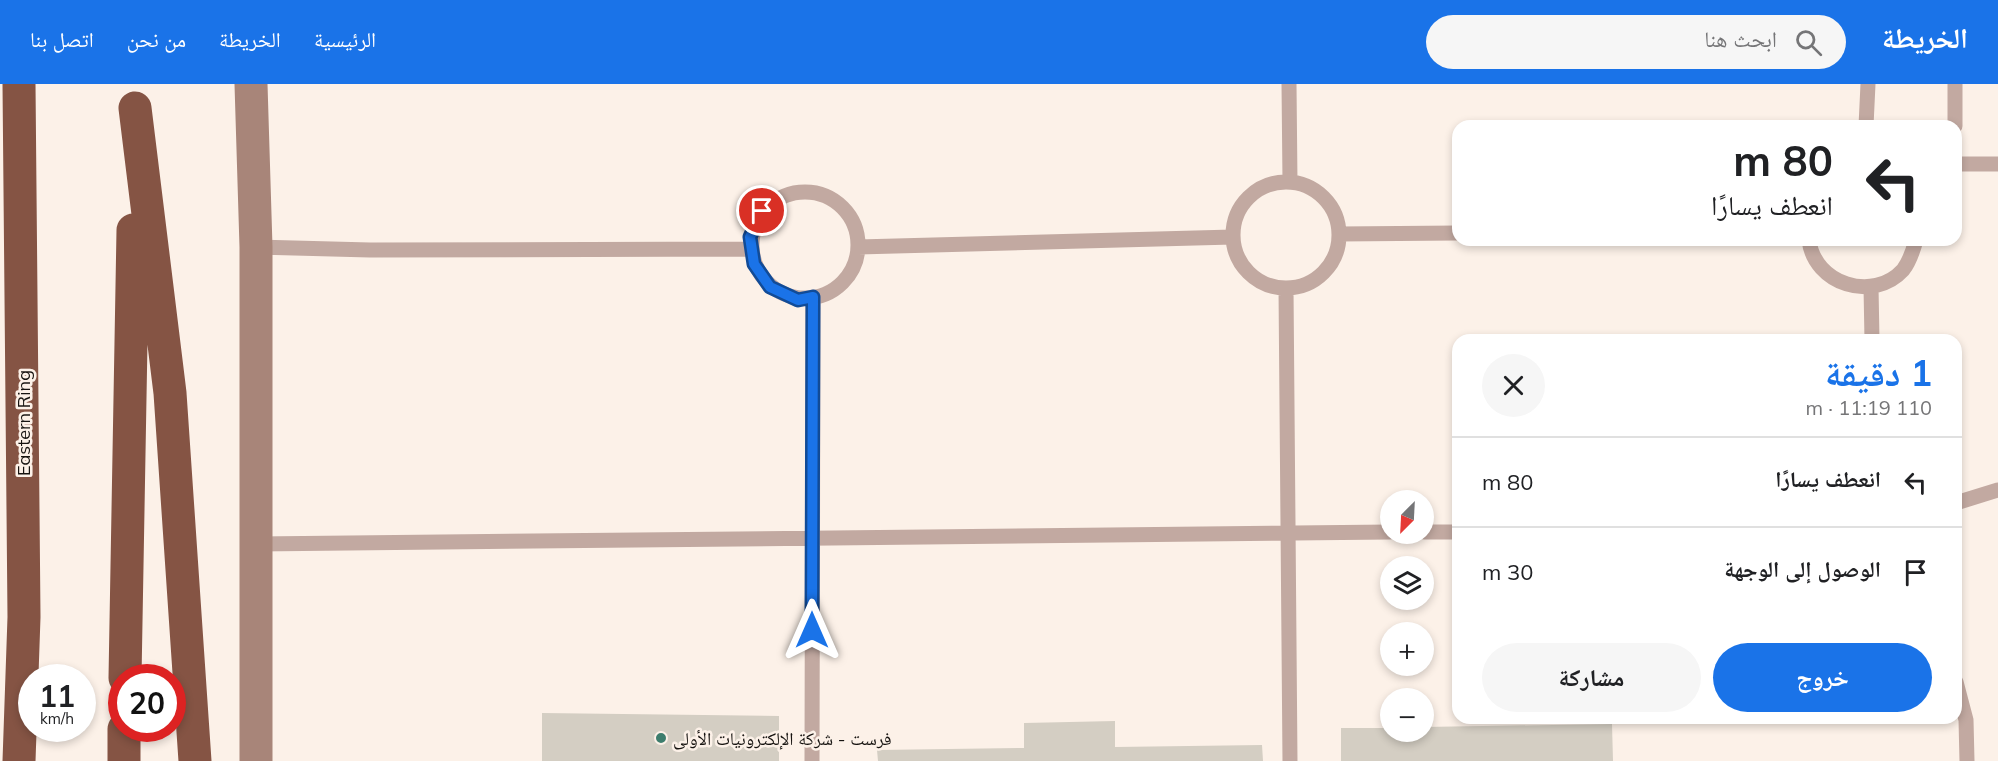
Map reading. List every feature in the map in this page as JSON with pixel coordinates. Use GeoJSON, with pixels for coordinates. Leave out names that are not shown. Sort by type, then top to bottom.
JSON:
{"type":"FeatureCollection","features":[{"type":"Feature","properties":{"kind":"highway","name":"Eastern Ring"},"geometry":{"type":"LineString","coordinates":[[19,761],[24,616],[20,84]]}},
{"type":"Feature","properties":{"kind":"highway"},"geometry":{"type":"LineString","coordinates":[[125,664],[135,96]]}},
{"type":"Feature","properties":{"kind":"highway"},"geometry":{"type":"LineString","coordinates":[[135,96],[170,393],[195,761]]}},
{"type":"Feature","properties":{"kind":"highway"},"geometry":{"type":"LineString","coordinates":[[0,380],[21,210]]}},
{"type":"Feature","properties":{"kind":"highway"},"geometry":{"type":"LineString","coordinates":[[124,742],[124,761]]}},
{"type":"Feature","properties":{"kind":"main road"},"geometry":{"type":"LineString","coordinates":[[251,84],[256,248],[256,761]]}},
{"type":"Feature","properties":{"kind":"lane"},"geometry":{"type":"LineString","coordinates":[[1289,84],[1290,182]]}},
{"type":"Feature","properties":{"kind":"lane"},"geometry":{"type":"LineString","coordinates":[[1866,120],[1868,84]]}},
{"type":"Feature","properties":{"kind":"lane"},"geometry":{"type":"LineString","coordinates":[[1955,84],[1955,120]]}},
{"type":"Feature","properties":{"kind":"lane"},"geometry":{"type":"LineString","coordinates":[[1962,164],[1998,164]]}},
{"type":"Feature","properties":{"kind":"lane"},"geometry":{"type":"LineString","coordinates":[[1293,181],[1321,194],[1337,216],[1339,234],[1340,244],[1329,270],[1306,285],[1279,289],[1251,277],[1235,254],[1232,227],[1243,201],[1266,184],[1293,181]]}},
{"type":"Feature","properties":{"kind":"lane"},"geometry":{"type":"LineString","coordinates":[[812,191],[840,204],[856,226],[858,247],[859,254],[848,281],[825,296],[798,300],[770,287],[754,264],[750,237],[762,211],[786,195],[812,191]]}},
{"type":"Feature","properties":{"kind":"lane"},"geometry":{"type":"LineString","coordinates":[[1339,234],[1452,233]]}},
{"type":"Feature","properties":{"kind":"lane"},"geometry":{"type":"LineString","coordinates":[[858,247],[1233,237]]}},
{"type":"Feature","properties":{"kind":"lane"},"geometry":{"type":"LineString","coordinates":[[1810,246],[1817,262],[1827,274],[1840,282],[1856,286],[1871,286],[1888,281],[1902,270],[1912,255],[1914,246]]}},
{"type":"Feature","properties":{"kind":"lane"},"geometry":{"type":"LineString","coordinates":[[256,248],[752,249]]}},
{"type":"Feature","properties":{"kind":"lane"},"geometry":{"type":"LineString","coordinates":[[1871,286],[1872,334]]}},
{"type":"Feature","properties":{"kind":"lane"},"geometry":{"type":"LineString","coordinates":[[1286,288],[1290,761]]}},
{"type":"Feature","properties":{"kind":"lane"},"geometry":{"type":"LineString","coordinates":[[812,761],[813,297]]}},
{"type":"Feature","properties":{"kind":"lane"},"geometry":{"type":"LineString","coordinates":[[1962,501],[1998,490]]}},
{"type":"Feature","properties":{"kind":"lane"},"geometry":{"type":"LineString","coordinates":[[257,544],[1380,532]]}},
{"type":"Feature","properties":{"kind":"lane"},"geometry":{"type":"LineString","coordinates":[[1434,532],[1452,532]]}},
{"type":"Feature","properties":{"kind":"lane"},"geometry":{"type":"LineString","coordinates":[[1962,705],[1966,720],[1967,761]]}},
{"type":"Feature","properties":{"kind":"building","name":"فرست - شركة الإلكترونيات الأولى"},"geometry":{"type":"Polygon","coordinates":[[[542,713],[779,716],[779,761],[542,761],[542,713]]]}},
{"type":"Feature","properties":{"kind":"building"},"geometry":{"type":"Polygon","coordinates":[[[1115,721],[1115,747],[1262,745],[1263,761],[878,761],[877,750],[1024,748],[1024,723],[1115,721]]]}},
{"type":"Feature","properties":{"kind":"building"},"geometry":{"type":"Polygon","coordinates":[[[1612,724],[1613,761],[1341,761],[1341,728],[1380,728],[1380,742],[1434,742],[1434,727],[1612,724]]]}},
{"type":"Feature","properties":{"kind":"place","name":"فرست - شركة الإلكترونيات الأولى"},"geometry":{"type":"Point","coordinates":[661,738]}},
{"type":"Feature","properties":{"kind":"route"},"geometry":{"type":"LineString","coordinates":[[762,211],[750,237],[754,264],[770,287],[798,300],[813,297],[812,630]]}}]}
